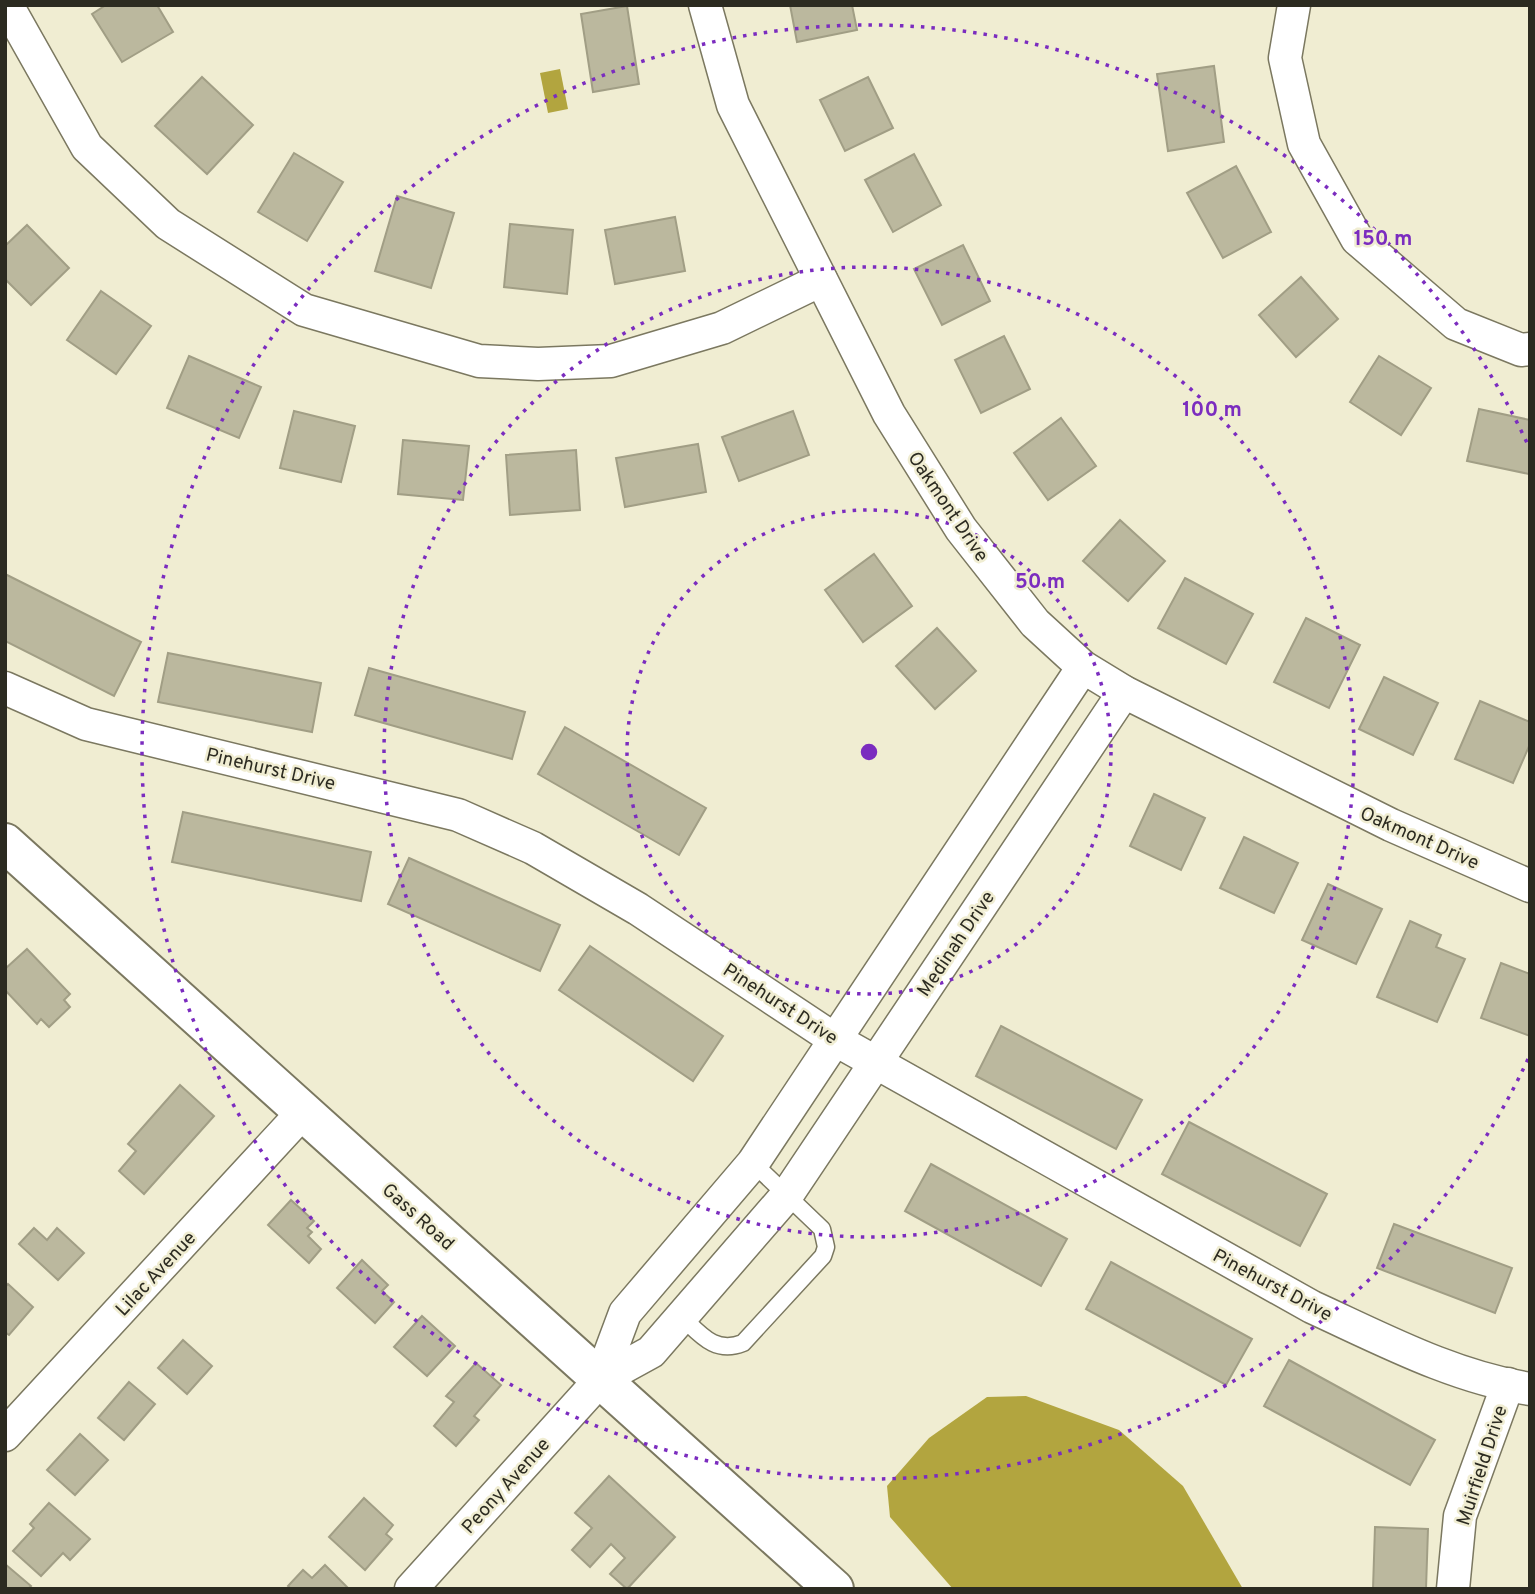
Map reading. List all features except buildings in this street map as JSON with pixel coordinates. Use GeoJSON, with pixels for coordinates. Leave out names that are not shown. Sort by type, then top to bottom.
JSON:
{"type":"FeatureCollection","features":[{"type":"Feature","properties":{"kind":"street"},"geometry":{"type":"LineString","coordinates":[[7,5],[87,147],[168,224],[304,310],[479,361],[538,364],[611,361],[722,328],[821,280]]}},
{"type":"Feature","properties":{"kind":"street","name":"Oakmont Drive"},"geometry":{"type":"LineString","coordinates":[[705,5],[733,105],[889,414],[961,529],[1035,623],[1083,667],[1124,692],[1391,825],[1530,886]]}},
{"type":"Feature","properties":{"kind":"street"},"geometry":{"type":"LineString","coordinates":[[1294,5],[1285,58],[1304,144],[1357,239],[1455,324],[1521,350],[1530,349]]}},
{"type":"Feature","properties":{"kind":"street"},"geometry":{"type":"LineString","coordinates":[[600,1380],[625,1313],[753,1163],[1083,667]]}},
{"type":"Feature","properties":{"kind":"street","name":"Pinehurst Drive"},"geometry":{"type":"LineString","coordinates":[[5,688],[86,724],[458,815],[533,848],[638,909],[834,1039],[1312,1307],[1405,1350],[1462,1372],[1519,1387]]}},
{"type":"Feature","properties":{"kind":"street","name":"Medinah Drive"},"geometry":{"type":"LineString","coordinates":[[600,1380],[651,1352],[787,1195],[1124,692]]}},
{"type":"Feature","properties":{"kind":"street","name":"Gass Road"},"geometry":{"type":"LineString","coordinates":[[5,843],[834,1589]]}},
{"type":"Feature","properties":{"kind":"street","name":"Lilac Avenue"},"geometry":{"type":"LineString","coordinates":[[5,1435],[304,1111]]}},
{"type":"Feature","properties":{"kind":"street","name":"Peony Avenue"},"geometry":{"type":"LineString","coordinates":[[411,1589],[600,1380]]}},
{"type":"Feature","properties":{"kind":"street","name":"Muirfield Drive"},"geometry":{"type":"LineString","coordinates":[[1453,1589],[1460,1516],[1519,1387]]}},
{"type":"Feature","properties":{"kind":"lane"},"geometry":{"type":"LineString","coordinates":[[682,1317],[708,1342],[717,1346],[735,1347],[750,1338],[818,1264],[826,1247],[822,1229],[753,1163]]}},
{"type":"Feature","properties":{"kind":"shaded area"},"geometry":{"type":"Polygon","coordinates":[[[560,69],[568,109],[548,113],[540,73],[560,69]]]}},
{"type":"Feature","properties":{"kind":"shaded area"},"geometry":{"type":"Polygon","coordinates":[[[1026,1396],[1119,1430],[1183,1486],[1243,1589],[953,1589],[890,1517],[887,1486],[929,1438],[987,1397],[1026,1396]]]}}]}
